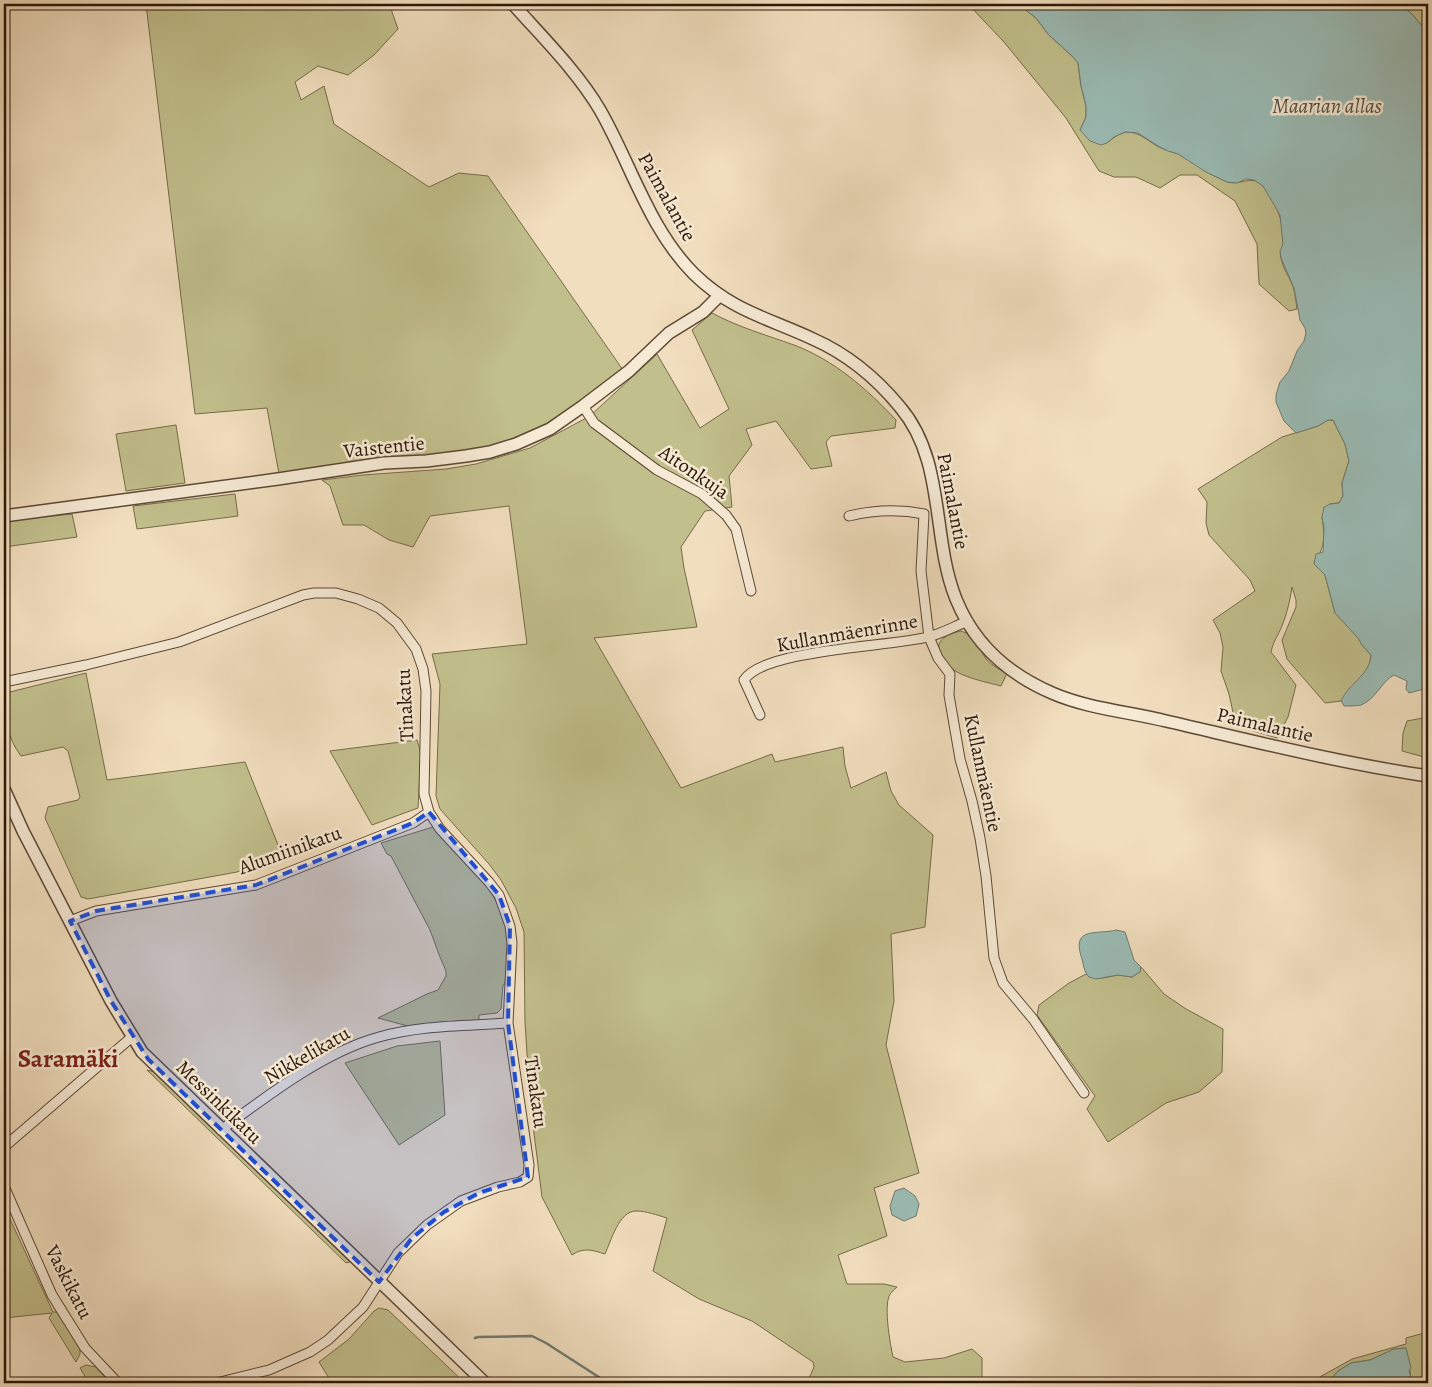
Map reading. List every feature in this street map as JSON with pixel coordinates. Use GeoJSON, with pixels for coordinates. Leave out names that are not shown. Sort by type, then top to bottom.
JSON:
{"type":"FeatureCollection","features":[{"type":"Feature","properties":{"kind":"street","name":"Paimalantie"},"geometry":{"type":"LineString","coordinates":[[513,4],[590,94],[612,132],[656,221],[678,256],[699,279],[719,296],[755,316],[812,338],[838,352],[873,378],[904,410],[918,435],[928,460],[935,488],[950,582],[957,600],[982,644],[999,661],[1024,678],[1054,694],[1077,702],[1164,720],[1293,752],[1428,776]]}},
{"type":"Feature","properties":{"kind":"street","name":"Vaistentie"},"geometry":{"type":"LineString","coordinates":[[4,516],[384,463],[426,461],[490,452],[516,444],[550,429],[583,406],[629,371],[669,333],[703,312],[719,296]]}},
{"type":"Feature","properties":{"kind":"street","name":"Aitonkuja"},"geometry":{"type":"LineString","coordinates":[[583,406],[594,422],[657,470],[702,494],[726,515],[736,529],[752,591]]}},
{"type":"Feature","properties":{"kind":"street","name":"Kullanmäentie"},"geometry":{"type":"LineString","coordinates":[[849,516],[882,511],[907,511],[924,514],[921,572],[929,637],[938,658],[950,674],[948,695],[960,759],[980,838],[986,876],[994,958],[1003,983],[1032,1019],[1084,1093]]}},
{"type":"Feature","properties":{"kind":"street","name":"Tinakatu"},"geometry":{"type":"LineString","coordinates":[[4,682],[86,665],[179,642],[303,595],[325,592],[358,599],[379,608],[396,623],[410,640],[420,659],[426,691],[424,794],[429,812],[440,829],[499,895],[510,926],[512,943],[508,1023],[529,1166],[528,1177],[520,1182],[479,1193],[461,1201],[444,1212],[412,1238],[398,1253],[379,1282]]}},
{"type":"Feature","properties":{"kind":"street","name":"Kullanmäenrinne"},"geometry":{"type":"LineString","coordinates":[[760,714],[747,691],[744,680],[758,668],[795,656],[929,637],[968,621]]}},
{"type":"Feature","properties":{"kind":"street","name":"Messinkikatu"},"geometry":{"type":"LineString","coordinates":[[4,790],[23,831],[132,1037],[148,1059],[485,1383]]}},
{"type":"Feature","properties":{"kind":"street","name":"Alumiinikatu"},"geometry":{"type":"LineString","coordinates":[[70,921],[96,911],[256,885],[413,823],[429,812]]}},
{"type":"Feature","properties":{"kind":"street","name":"Nikkelikatu"},"geometry":{"type":"LineString","coordinates":[[221,1130],[313,1067],[350,1047],[378,1037],[416,1029],[508,1023]]}},
{"type":"Feature","properties":{"kind":"street"},"geometry":{"type":"LineString","coordinates":[[4,1147],[132,1037]]}},
{"type":"Feature","properties":{"kind":"street","name":"Vaskikatu"},"geometry":{"type":"LineString","coordinates":[[4,1186],[52,1294],[85,1348],[118,1383]]}},
{"type":"Feature","properties":{"kind":"street"},"geometry":{"type":"LineString","coordinates":[[216,1383],[269,1370],[310,1352],[328,1340],[363,1307],[379,1282]]}},
{"type":"Feature","properties":{"kind":"highlighted area"},"geometry":{"type":"Polygon","coordinates":[[[429,812],[499,895],[510,926],[508,1023],[528,1177],[479,1193],[444,1212],[412,1238],[379,1282],[148,1059],[111,1001],[70,921],[96,911],[256,885],[413,823],[429,812]]]}},
{"type":"Feature","properties":{"kind":"shaded area"},"geometry":{"type":"Polygon","coordinates":[[[146,4],[391,4],[398,29],[374,55],[348,75],[318,66],[295,82],[301,100],[324,86],[334,124],[429,187],[459,173],[488,176],[623,370],[538,429],[492,446],[446,454],[279,474],[267,408],[195,414],[146,4]]]}},
{"type":"Feature","properties":{"kind":"shaded area"},"geometry":{"type":"Polygon","coordinates":[[[968,4],[1018,4],[1036,18],[1048,34],[1073,57],[1078,63],[1086,106],[1086,117],[1080,130],[1107,143],[1121,133],[1135,133],[1160,147],[1185,157],[1209,173],[1228,182],[1251,180],[1260,183],[1276,206],[1281,221],[1283,244],[1280,256],[1293,286],[1297,309],[1289,311],[1259,284],[1257,244],[1235,201],[1197,175],[1180,175],[1160,188],[1136,177],[1114,177],[1099,171],[1066,118],[1004,42],[968,4]]]}},
{"type":"Feature","properties":{"kind":"shaded area"},"geometry":{"type":"Polygon","coordinates":[[[1400,4],[1428,4],[1428,33],[1412,14],[1400,4]]]}},
{"type":"Feature","properties":{"kind":"shaded area"},"geometry":{"type":"Polygon","coordinates":[[[712,313],[742,327],[809,351],[836,367],[885,408],[896,420],[895,428],[831,436],[826,442],[832,466],[811,469],[776,421],[746,429],[752,445],[729,476],[732,507],[705,511],[681,547],[697,627],[594,638],[681,788],[772,754],[775,762],[843,747],[845,766],[851,788],[886,772],[891,791],[899,805],[933,835],[925,927],[891,934],[894,1001],[886,1045],[919,1173],[874,1188],[887,1236],[838,1255],[847,1284],[884,1284],[897,1287],[889,1296],[887,1309],[893,1357],[905,1362],[944,1358],[972,1349],[982,1358],[982,1383],[807,1383],[814,1367],[813,1362],[752,1321],[699,1299],[653,1271],[667,1218],[652,1213],[636,1211],[630,1212],[625,1216],[616,1228],[605,1254],[584,1250],[572,1255],[542,1197],[530,1101],[525,1022],[524,932],[516,908],[501,880],[440,809],[436,796],[440,684],[432,654],[527,644],[509,506],[430,516],[413,547],[389,540],[364,525],[343,525],[330,486],[322,480],[446,469],[476,464],[530,448],[590,416],[657,354],[700,428],[729,409],[692,330],[712,313]]]}},
{"type":"Feature","properties":{"kind":"shaded area"},"geometry":{"type":"Polygon","coordinates":[[[1328,420],[1333,420],[1345,444],[1349,461],[1342,483],[1343,496],[1339,503],[1330,504],[1322,517],[1323,542],[1314,563],[1325,575],[1335,613],[1359,638],[1362,645],[1371,655],[1370,663],[1341,701],[1325,703],[1287,659],[1282,640],[1296,607],[1292,587],[1285,617],[1271,652],[1296,685],[1288,717],[1277,738],[1236,726],[1229,694],[1221,671],[1223,647],[1220,633],[1213,620],[1255,591],[1250,580],[1209,535],[1206,523],[1207,502],[1198,489],[1282,437],[1318,426],[1328,420]]]}},
{"type":"Feature","properties":{"kind":"shaded area"},"geometry":{"type":"Polygon","coordinates":[[[176,425],[185,483],[126,491],[116,434],[176,425]]]}},
{"type":"Feature","properties":{"kind":"shaded area"},"geometry":{"type":"Polygon","coordinates":[[[235,494],[238,516],[137,529],[133,506],[235,494]]]}},
{"type":"Feature","properties":{"kind":"shaded area"},"geometry":{"type":"Polygon","coordinates":[[[72,514],[77,537],[4,547],[4,520],[72,514]]]}},
{"type":"Feature","properties":{"kind":"shaded area"},"geometry":{"type":"Polygon","coordinates":[[[961,631],[976,642],[989,662],[1007,673],[1001,686],[962,674],[949,666],[940,652],[939,643],[950,634],[961,631]]]}},
{"type":"Feature","properties":{"kind":"shaded area"},"geometry":{"type":"Polygon","coordinates":[[[86,673],[107,780],[245,762],[284,860],[269,860],[237,872],[88,899],[81,897],[45,818],[48,807],[78,800],[80,797],[68,751],[63,747],[21,756],[13,743],[8,728],[4,698],[10,692],[86,673]]]}},
{"type":"Feature","properties":{"kind":"shaded area"},"geometry":{"type":"Polygon","coordinates":[[[1428,717],[1428,758],[1402,751],[1403,733],[1407,721],[1428,717]]]}},
{"type":"Feature","properties":{"kind":"shaded area"},"geometry":{"type":"Polygon","coordinates":[[[417,740],[421,753],[418,808],[372,825],[330,751],[417,740]]]}},
{"type":"Feature","properties":{"kind":"shaded area"},"geometry":{"type":"Polygon","coordinates":[[[433,827],[487,886],[502,914],[508,943],[505,984],[503,985],[501,1009],[497,1013],[479,1015],[479,1021],[415,1028],[378,1018],[438,990],[446,976],[446,971],[430,930],[391,856],[387,854],[381,843],[433,827]]]}},
{"type":"Feature","properties":{"kind":"shaded area"},"geometry":{"type":"Polygon","coordinates":[[[1141,967],[1164,994],[1186,1009],[1223,1029],[1222,1072],[1199,1092],[1166,1103],[1108,1142],[1087,1109],[1095,1096],[1037,1015],[1039,1005],[1069,983],[1086,974],[1089,977],[1103,978],[1118,975],[1132,977],[1140,972],[1141,967]]]}},
{"type":"Feature","properties":{"kind":"shaded area"},"geometry":{"type":"Polygon","coordinates":[[[440,1041],[445,1115],[399,1145],[345,1063],[397,1046],[440,1041]]]}},
{"type":"Feature","properties":{"kind":"shaded area"},"geometry":{"type":"Polygon","coordinates":[[[147,1070],[155,1072],[350,1262],[346,1263],[147,1070]]]}},
{"type":"Feature","properties":{"kind":"shaded area"},"geometry":{"type":"Polygon","coordinates":[[[4,1206],[53,1312],[58,1312],[80,1347],[80,1354],[76,1362],[49,1318],[52,1313],[4,1318],[4,1206]]]}},
{"type":"Feature","properties":{"kind":"shaded area"},"geometry":{"type":"Polygon","coordinates":[[[379,1308],[388,1310],[465,1383],[332,1383],[319,1362],[349,1339],[374,1311],[379,1308]]]}},
{"type":"Feature","properties":{"kind":"shaded area"},"geometry":{"type":"Polygon","coordinates":[[[1428,1332],[1428,1383],[1414,1383],[1413,1378],[1411,1378],[1406,1348],[1394,1349],[1370,1360],[1351,1363],[1338,1371],[1328,1383],[1309,1383],[1352,1359],[1406,1344],[1406,1338],[1428,1332]]]}},
{"type":"Feature","properties":{"kind":"shaded area"},"geometry":{"type":"Polygon","coordinates":[[[86,1365],[96,1367],[110,1383],[89,1383],[80,1368],[86,1365]]]}},
{"type":"Feature","properties":{"kind":"water","name":"Maarian allas"},"geometry":{"type":"Polygon","coordinates":[[[1018,4],[1400,4],[1412,14],[1428,33],[1428,688],[1409,693],[1406,689],[1407,681],[1394,675],[1385,682],[1371,699],[1361,705],[1344,706],[1341,701],[1367,668],[1371,655],[1335,613],[1325,575],[1314,564],[1316,554],[1323,552],[1324,528],[1322,517],[1324,507],[1339,503],[1343,496],[1342,483],[1349,461],[1345,444],[1333,420],[1328,420],[1318,426],[1296,433],[1284,421],[1276,402],[1280,382],[1289,371],[1306,333],[1300,320],[1294,288],[1281,258],[1280,251],[1283,244],[1280,215],[1263,186],[1254,180],[1246,179],[1237,183],[1227,182],[1206,172],[1178,154],[1158,146],[1138,133],[1125,132],[1101,145],[1090,141],[1080,130],[1086,117],[1086,106],[1078,63],[1048,34],[1036,18],[1018,4]]]}},
{"type":"Feature","properties":{"kind":"water"},"geometry":{"type":"Polygon","coordinates":[[[1116,930],[1125,932],[1134,960],[1141,967],[1140,972],[1132,977],[1118,975],[1096,979],[1089,977],[1081,956],[1080,940],[1088,934],[1116,930]]]}},
{"type":"Feature","properties":{"kind":"water"},"geometry":{"type":"Polygon","coordinates":[[[904,1188],[915,1196],[919,1204],[916,1216],[904,1221],[892,1215],[890,1206],[895,1191],[904,1188]]]}},
{"type":"Feature","properties":{"kind":"water"},"geometry":{"type":"Polygon","coordinates":[[[1406,1348],[1411,1368],[1409,1371],[1414,1383],[1328,1383],[1338,1371],[1351,1363],[1370,1360],[1394,1349],[1406,1348]]]}},
{"type":"Feature","properties":{"kind":"waterway"},"geometry":{"type":"LineString","coordinates":[[475,1338],[532,1336],[608,1383]]}},
{"type":"Feature","properties":{"kind":"district","name":"Saramäki"},"geometry":{"type":"Point","coordinates":[68,1059]}}]}
